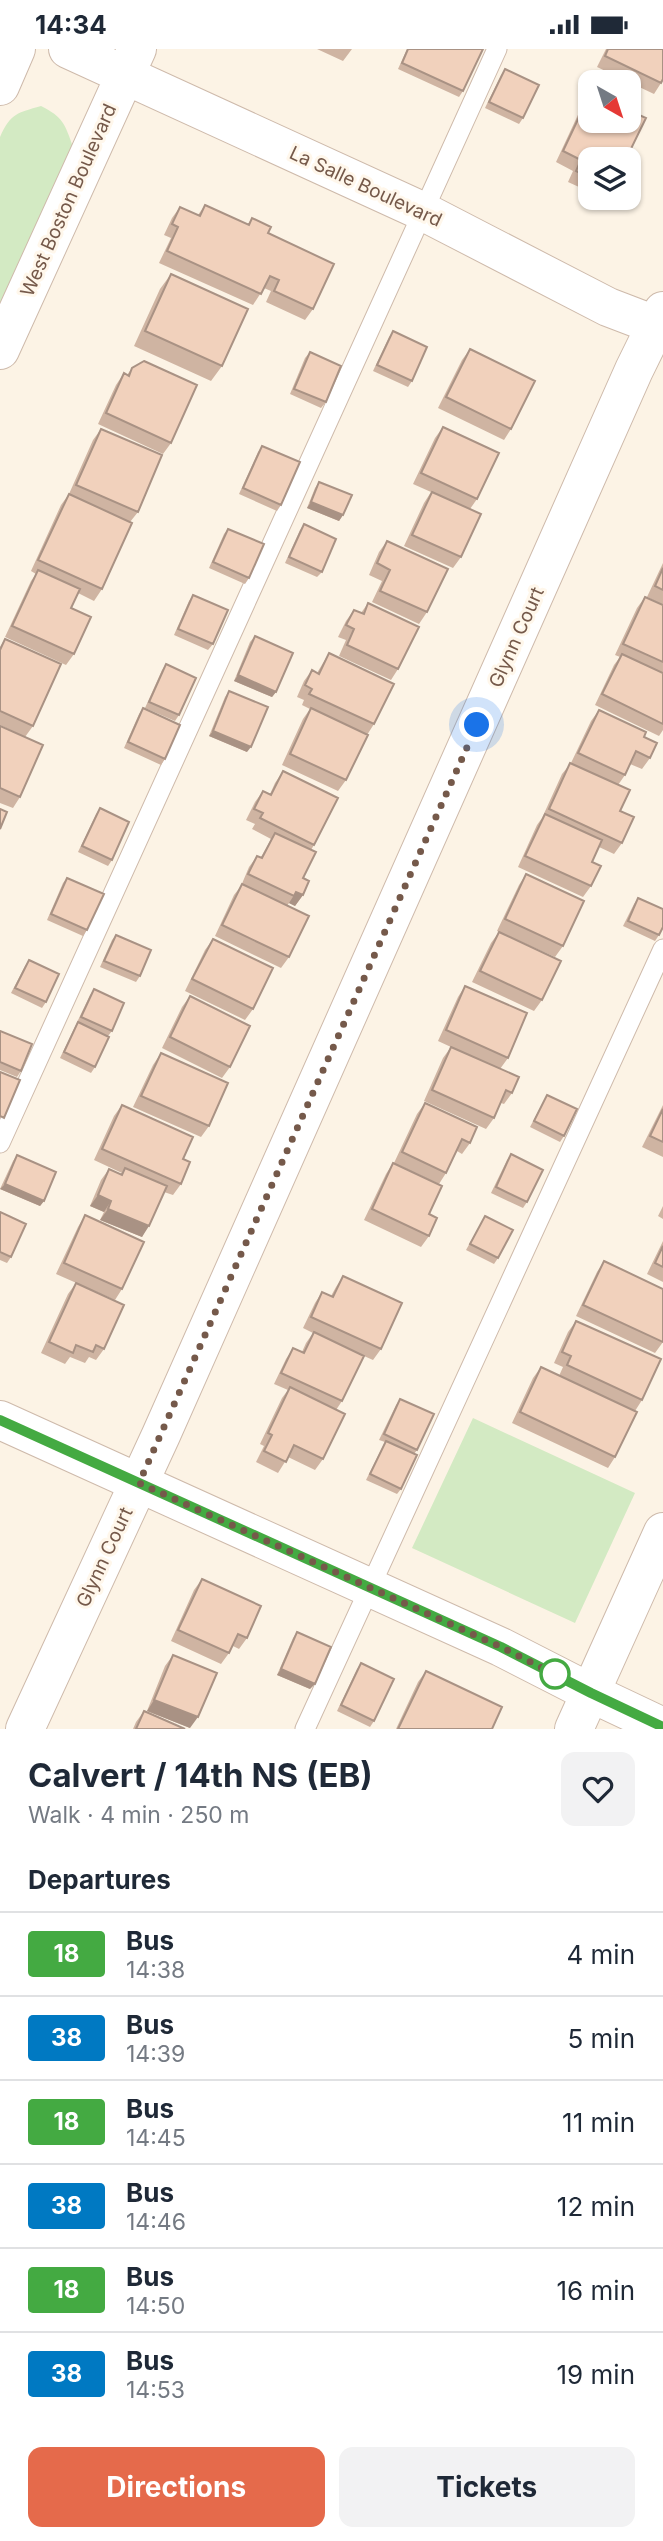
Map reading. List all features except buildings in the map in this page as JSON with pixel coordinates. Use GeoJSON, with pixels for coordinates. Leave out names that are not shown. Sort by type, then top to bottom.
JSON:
{"type":"FeatureCollection","features":[{"type":"Feature","properties":{"kind":"street"},"geometry":{"type":"LineString","coordinates":[[0,86],[16,49]]}},
{"type":"Feature","properties":{"kind":"street","name":"La Salle Boulevard"},"geometry":{"type":"LineString","coordinates":[[68,49],[131,62],[608,307],[661,321]]}},
{"type":"Feature","properties":{"kind":"street","name":"West Boston Boulevard"},"geometry":{"type":"LineString","coordinates":[[0,350],[131,62]]}},
{"type":"Feature","properties":{"kind":"street","name":"Glynn Court"},"geometry":{"type":"LineString","coordinates":[[25,1729],[139,1483],[634,370],[661,321]]}},
{"type":"Feature","properties":{"kind":"street"},"geometry":{"type":"LineString","coordinates":[[0,1420],[501,1647],[663,1727]]}},
{"type":"Feature","properties":{"kind":"street"},"geometry":{"type":"LineString","coordinates":[[574,1729],[663,1532]]}},
{"type":"Feature","properties":{"kind":"lane"},"geometry":{"type":"LineString","coordinates":[[0,1143],[497,49]]}},
{"type":"Feature","properties":{"kind":"lane"},"geometry":{"type":"LineString","coordinates":[[305,1729],[663,949]]}},
{"type":"Feature","properties":{"kind":"green space"},"geometry":{"type":"Polygon","coordinates":[[[41,106],[62,122],[73,147],[0,309],[0,137],[11,118],[41,106]]]}},
{"type":"Feature","properties":{"kind":"green space"},"geometry":{"type":"Polygon","coordinates":[[[473,1418],[635,1493],[575,1623],[412,1548],[473,1418]]]}},
{"type":"Feature","properties":{"kind":"bus line","name":"18"},"geometry":{"type":"LineString","coordinates":[[0,1420],[501,1647],[663,1727]]}},
{"type":"Feature","properties":{"kind":"route"},"geometry":{"type":"LineString","coordinates":[[477,725],[139,1483],[501,1647],[562,1678],[555,1674]]}}]}
